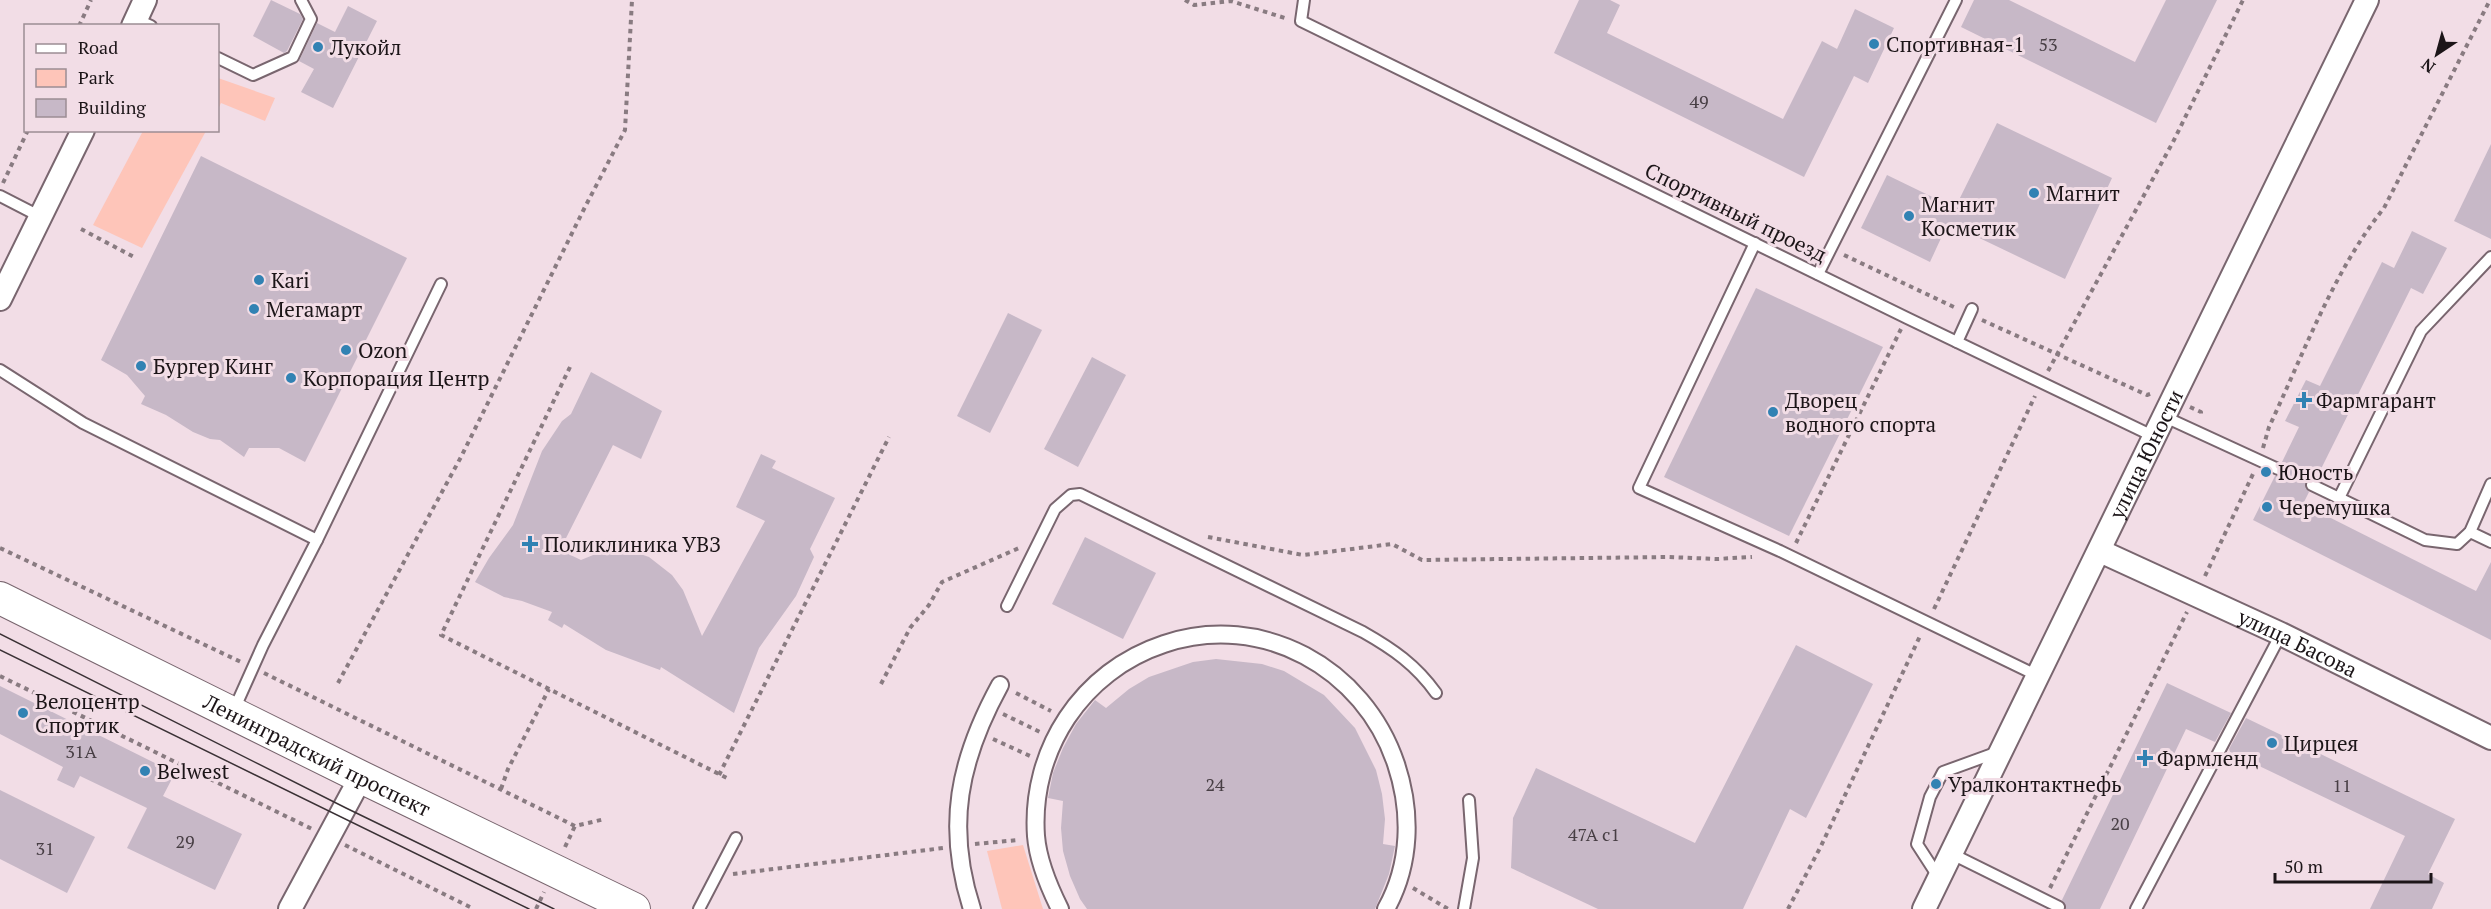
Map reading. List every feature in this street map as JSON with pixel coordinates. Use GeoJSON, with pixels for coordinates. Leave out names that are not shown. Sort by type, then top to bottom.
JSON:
{"type":"FeatureCollection","features":[{"type":"Feature","properties":{"kind":"main road","name":"Ленинградский проспект"},"geometry":{"type":"LineString","coordinates":[[0,598],[634,909]]}},
{"type":"Feature","properties":{"kind":"street","name":"улица Юности"},"geometry":{"type":"LineString","coordinates":[[1924,909],[2367,0]]}},
{"type":"Feature","properties":{"kind":"street"},"geometry":{"type":"LineString","coordinates":[[0,299],[82,132]]}},
{"type":"Feature","properties":{"kind":"street","name":"улица Басова"},"geometry":{"type":"LineString","coordinates":[[2100,551],[2281,634],[2491,738]]}},
{"type":"Feature","properties":{"kind":"street"},"geometry":{"type":"LineString","coordinates":[[1060,909],[1046,877],[1036,838],[1038,784],[1053,740],[1079,700],[1109,672],[1130,658],[1165,643],[1202,636],[1240,636],[1278,644],[1312,658],[1335,674],[1357,695],[1374,718],[1395,761],[1403,784],[1408,812],[1404,860],[1386,909]]}},
{"type":"Feature","properties":{"kind":"street"},"geometry":{"type":"LineString","coordinates":[[972,909],[959,846],[958,812],[968,754],[976,731],[1000,686]]}},
{"type":"Feature","properties":{"kind":"street"},"geometry":{"type":"LineString","coordinates":[[290,909],[361,777]]}},
{"type":"Feature","properties":{"kind":"lane"},"geometry":{"type":"LineString","coordinates":[[219,58],[253,75],[293,57],[311,19],[301,0]]}},
{"type":"Feature","properties":{"kind":"lane"},"geometry":{"type":"LineString","coordinates":[[1301,21],[1304,0]]}},
{"type":"Feature","properties":{"kind":"lane"},"geometry":{"type":"LineString","coordinates":[[1818,274],[1956,0]]}},
{"type":"Feature","properties":{"kind":"lane","name":"Спортивный проезд"},"geometry":{"type":"LineString","coordinates":[[1301,21],[2041,383],[2164,417],[2278,469]]}},
{"type":"Feature","properties":{"kind":"lane"},"geometry":{"type":"LineString","coordinates":[[0,196],[41,217]]}},
{"type":"Feature","properties":{"kind":"lane"},"geometry":{"type":"LineString","coordinates":[[1755,243],[1639,488],[1780,551],[2038,676]]}},
{"type":"Feature","properties":{"kind":"lane"},"geometry":{"type":"LineString","coordinates":[[2339,498],[2421,331],[2491,257]]}},
{"type":"Feature","properties":{"kind":"lane"},"geometry":{"type":"LineString","coordinates":[[233,712],[263,645],[317,540],[441,284]]}},
{"type":"Feature","properties":{"kind":"lane"},"geometry":{"type":"LineString","coordinates":[[1957,342],[1971,312]]}},
{"type":"Feature","properties":{"kind":"lane"},"geometry":{"type":"LineString","coordinates":[[0,370],[82,423],[317,540]]}},
{"type":"Feature","properties":{"kind":"lane"},"geometry":{"type":"LineString","coordinates":[[2313,485],[2425,540],[2457,544],[2470,532],[2491,484]]}},
{"type":"Feature","properties":{"kind":"lane"},"geometry":{"type":"LineString","coordinates":[[1007,606],[1056,509],[1071,495],[1080,494],[1371,636],[1412,664],[1436,693]]}},
{"type":"Feature","properties":{"kind":"lane"},"geometry":{"type":"LineString","coordinates":[[2470,532],[2491,542]]}},
{"type":"Feature","properties":{"kind":"lane"},"geometry":{"type":"LineString","coordinates":[[2136,909],[2281,634]]}},
{"type":"Feature","properties":{"kind":"lane"},"geometry":{"type":"LineString","coordinates":[[1939,878],[1917,844],[1929,797],[1943,772],[2001,750]]}},
{"type":"Feature","properties":{"kind":"lane"},"geometry":{"type":"LineString","coordinates":[[1464,909],[1473,858],[1469,800]]}},
{"type":"Feature","properties":{"kind":"lane"},"geometry":{"type":"LineString","coordinates":[[699,909],[736,838]]}},
{"type":"Feature","properties":{"kind":"lane"},"geometry":{"type":"LineString","coordinates":[[1950,853],[2059,908]]}},
{"type":"Feature","properties":{"kind":"path"},"geometry":{"type":"LineString","coordinates":[[80,24],[91,0]]}},
{"type":"Feature","properties":{"kind":"path"},"geometry":{"type":"LineString","coordinates":[[338,683],[460,457],[584,208],[626,130],[632,0]]}},
{"type":"Feature","properties":{"kind":"path"},"geometry":{"type":"LineString","coordinates":[[1185,0],[1194,5],[1232,1],[1301,21]]}},
{"type":"Feature","properties":{"kind":"path"},"geometry":{"type":"LineString","coordinates":[[1788,909],[1821,846],[2041,383],[2173,142],[2243,0]]}},
{"type":"Feature","properties":{"kind":"path"},"geometry":{"type":"LineString","coordinates":[[2252,446],[2262,451],[2269,427],[2323,311],[2363,235],[2384,208],[2490,0]]}},
{"type":"Feature","properties":{"kind":"path"},"geometry":{"type":"LineString","coordinates":[[0,189],[27,132]]}},
{"type":"Feature","properties":{"kind":"path"},"geometry":{"type":"LineString","coordinates":[[81,229],[134,257]]}},
{"type":"Feature","properties":{"kind":"path"},"geometry":{"type":"LineString","coordinates":[[1831,249],[2147,395],[2155,392],[2164,417],[2201,412],[2201,421]]}},
{"type":"Feature","properties":{"kind":"path"},"geometry":{"type":"LineString","coordinates":[[1208,537],[1303,555],[1392,544],[1422,560],[1669,557],[1716,559],[1752,557],[1780,551],[1795,545],[1907,318]]}},
{"type":"Feature","properties":{"kind":"path"},"geometry":{"type":"LineString","coordinates":[[570,367],[441,635],[727,778]]}},
{"type":"Feature","properties":{"kind":"path"},"geometry":{"type":"LineString","coordinates":[[720,775],[889,437]]}},
{"type":"Feature","properties":{"kind":"path"},"geometry":{"type":"LineString","coordinates":[[2044,900],[2260,460]]}},
{"type":"Feature","properties":{"kind":"path"},"geometry":{"type":"LineString","coordinates":[[881,684],[910,628],[929,605],[942,582],[1016,549],[1039,542]]}},
{"type":"Feature","properties":{"kind":"path"},"geometry":{"type":"LineString","coordinates":[[0,548],[254,668],[575,826],[605,819]]}},
{"type":"Feature","properties":{"kind":"path"},"geometry":{"type":"LineString","coordinates":[[0,676],[474,909]]}},
{"type":"Feature","properties":{"kind":"path"},"geometry":{"type":"LineString","coordinates":[[501,789],[508,769],[549,689]]}},
{"type":"Feature","properties":{"kind":"path"},"geometry":{"type":"LineString","coordinates":[[1021,695],[1047,709]]}},
{"type":"Feature","properties":{"kind":"path"},"geometry":{"type":"LineString","coordinates":[[1008,717],[1035,729]]}},
{"type":"Feature","properties":{"kind":"path"},"geometry":{"type":"LineString","coordinates":[[996,740],[1023,753]]}},
{"type":"Feature","properties":{"kind":"path"},"geometry":{"type":"LineString","coordinates":[[986,843],[1022,839]]}},
{"type":"Feature","properties":{"kind":"path"},"geometry":{"type":"LineString","coordinates":[[718,876],[959,846]]}},
{"type":"Feature","properties":{"kind":"path"},"geometry":{"type":"LineString","coordinates":[[1419,892],[1446,906]]}},
{"type":"Feature","properties":{"kind":"green space"},"geometry":{"type":"Polygon","coordinates":[[[219,78],[275,98],[265,121],[221,103],[219,107],[219,78]]]}},
{"type":"Feature","properties":{"kind":"green space"},"geometry":{"type":"Polygon","coordinates":[[[142,132],[205,132],[142,248],[93,225],[142,132]]]}},
{"type":"Feature","properties":{"kind":"green space"},"geometry":{"type":"Polygon","coordinates":[[[1023,845],[1043,909],[1002,909],[987,851],[1023,845]]]}},
{"type":"Feature","properties":{"kind":"building"},"geometry":{"type":"Polygon","coordinates":[[[271,0],[300,14],[303,19],[284,53],[253,36],[271,0]]]}},
{"type":"Feature","properties":{"kind":"building"},"geometry":{"type":"Polygon","coordinates":[[[1579,0],[1610,0],[1620,5],[1607,33],[1783,119],[1822,41],[1837,49],[1855,9],[1894,28],[1868,83],[1854,76],[1804,177],[1554,53],[1579,0]]]}},
{"type":"Feature","properties":{"kind":"building"},"geometry":{"type":"Polygon","coordinates":[[[1974,0],[2009,0],[2135,62],[2166,0],[2217,0],[2156,123],[1961,27],[1974,0]]]}},
{"type":"Feature","properties":{"kind":"building","name":"Лукойл"},"geometry":{"type":"Polygon","coordinates":[[[348,6],[377,21],[333,108],[301,92],[314,69],[299,61],[317,23],[335,32],[348,6]]]}},
{"type":"Feature","properties":{"kind":"building","name":"Магнит"},"geometry":{"type":"Polygon","coordinates":[[[1997,123],[2112,178],[2065,279],[1948,223],[1930,262],[1861,228],[1887,175],[1955,208],[1997,123]]]}},
{"type":"Feature","properties":{"kind":"building"},"geometry":{"type":"Polygon","coordinates":[[[2491,144],[2491,239],[2454,221],[2491,144]]]}},
{"type":"Feature","properties":{"kind":"building","name":"Мегамарт"},"geometry":{"type":"Polygon","coordinates":[[[201,156],[407,258],[305,462],[279,448],[249,448],[244,457],[220,440],[210,439],[193,432],[166,415],[141,404],[145,396],[127,375],[101,360],[201,156]]]}},
{"type":"Feature","properties":{"kind":"building"},"geometry":{"type":"Polygon","coordinates":[[[2412,231],[2447,248],[2423,294],[2411,288],[2316,479],[2311,478],[2306,481],[2305,486],[2309,492],[2303,504],[2476,591],[2491,562],[2491,640],[2253,520],[2275,476],[2285,472],[2282,462],[2299,427],[2285,421],[2306,380],[2320,386],[2382,262],[2394,268],[2412,231]]]}},
{"type":"Feature","properties":{"kind":"building","name":"Дворец водного спорта"},"geometry":{"type":"Polygon","coordinates":[[[1756,288],[1883,347],[1789,536],[1664,477],[1756,288]]]}},
{"type":"Feature","properties":{"kind":"building"},"geometry":{"type":"Polygon","coordinates":[[[1008,313],[1042,330],[990,433],[957,416],[1008,313]]]}},
{"type":"Feature","properties":{"kind":"building"},"geometry":{"type":"Polygon","coordinates":[[[1092,357],[1126,375],[1078,467],[1044,449],[1092,357]]]}},
{"type":"Feature","properties":{"kind":"building","name":"Поликлиника УВЗ"},"geometry":{"type":"Polygon","coordinates":[[[591,372],[662,411],[641,459],[613,445],[560,550],[581,560],[598,553],[623,548],[649,557],[672,575],[683,590],[702,636],[765,521],[736,507],[761,454],[776,461],[772,468],[835,498],[810,549],[814,557],[796,596],[759,648],[734,713],[661,667],[660,670],[606,650],[564,624],[562,628],[548,620],[552,612],[504,597],[475,582],[513,525],[542,451],[562,421],[571,414],[591,372]]]}},
{"type":"Feature","properties":{"kind":"building"},"geometry":{"type":"Polygon","coordinates":[[[1085,537],[1156,573],[1123,639],[1052,604],[1085,537]]]}},
{"type":"Feature","properties":{"kind":"building"},"geometry":{"type":"Polygon","coordinates":[[[1796,645],[1873,684],[1806,818],[1790,809],[1743,909],[1598,909],[1511,868],[1513,818],[1536,768],[1695,843],[1796,645]]]}},
{"type":"Feature","properties":{"kind":"building"},"geometry":{"type":"Polygon","coordinates":[[[1216,659],[1262,664],[1284,671],[1324,695],[1355,728],[1376,770],[1382,794],[1385,819],[1383,844],[1395,846],[1389,874],[1375,909],[1087,909],[1080,899],[1063,851],[1061,828],[1063,801],[1048,798],[1053,773],[1076,724],[1095,700],[1106,708],[1129,689],[1149,677],[1193,662],[1216,659]]]}},
{"type":"Feature","properties":{"kind":"building"},"geometry":{"type":"Polygon","coordinates":[[[2167,683],[2231,713],[2215,742],[2186,729],[2100,909],[2066,909],[2062,900],[2167,683]]]}},
{"type":"Feature","properties":{"kind":"building"},"geometry":{"type":"Polygon","coordinates":[[[0,686],[175,773],[163,796],[242,834],[215,890],[127,848],[147,808],[80,776],[74,788],[57,780],[63,767],[0,734],[0,686]]]}},
{"type":"Feature","properties":{"kind":"building"},"geometry":{"type":"Polygon","coordinates":[[[2246,718],[2455,819],[2428,874],[2444,883],[2432,909],[2370,909],[2405,836],[2230,752],[2229,749],[2246,718]]]}},
{"type":"Feature","properties":{"kind":"building"},"geometry":{"type":"Polygon","coordinates":[[[0,790],[95,837],[67,893],[0,859],[0,790]]]}},
{"type":"Feature","properties":{"kind":"tram line"},"geometry":{"type":"LineString","coordinates":[[0,634],[346,808],[554,909]]}},
{"type":"Feature","properties":{"kind":"tram line"},"geometry":{"type":"LineString","coordinates":[[0,650],[529,909]]}},
{"type":"Feature","properties":{"kind":"place","name":"Спортивная-1"},"geometry":{"type":"Point","coordinates":[1874,44]}},
{"type":"Feature","properties":{"kind":"place","name":"Лукойл"},"geometry":{"type":"Point","coordinates":[318,47]}},
{"type":"Feature","properties":{"kind":"place","name":"Магнит"},"geometry":{"type":"Point","coordinates":[2034,193]}},
{"type":"Feature","properties":{"kind":"place","name":"Магнит Косметик"},"geometry":{"type":"Point","coordinates":[1909,216]}},
{"type":"Feature","properties":{"kind":"place","name":"Kari"},"geometry":{"type":"Point","coordinates":[259,280]}},
{"type":"Feature","properties":{"kind":"place","name":"Мегамарт"},"geometry":{"type":"Point","coordinates":[254,309]}},
{"type":"Feature","properties":{"kind":"place","name":"Ozon"},"geometry":{"type":"Point","coordinates":[346,350]}},
{"type":"Feature","properties":{"kind":"place","name":"Бургер Кинг"},"geometry":{"type":"Point","coordinates":[141,366]}},
{"type":"Feature","properties":{"kind":"place","name":"Корпорация Центр"},"geometry":{"type":"Point","coordinates":[291,378]}},
{"type":"Feature","properties":{"kind":"place","name":"Фармгарант"},"geometry":{"type":"Point","coordinates":[2304,400]}},
{"type":"Feature","properties":{"kind":"place","name":"Дворец водного спорта"},"geometry":{"type":"Point","coordinates":[1773,412]}},
{"type":"Feature","properties":{"kind":"place","name":"Юность"},"geometry":{"type":"Point","coordinates":[2266,472]}},
{"type":"Feature","properties":{"kind":"place","name":"Черемушка"},"geometry":{"type":"Point","coordinates":[2267,507]}},
{"type":"Feature","properties":{"kind":"place","name":"Поликлиника УВЗ"},"geometry":{"type":"Point","coordinates":[530,544]}},
{"type":"Feature","properties":{"kind":"place","name":"Велоцентр Спортик"},"geometry":{"type":"Point","coordinates":[23,713]}},
{"type":"Feature","properties":{"kind":"place","name":"Цирцея"},"geometry":{"type":"Point","coordinates":[2272,743]}},
{"type":"Feature","properties":{"kind":"place","name":"Фармленд"},"geometry":{"type":"Point","coordinates":[2145,758]}},
{"type":"Feature","properties":{"kind":"place","name":"Belwest"},"geometry":{"type":"Point","coordinates":[145,771]}},
{"type":"Feature","properties":{"kind":"place","name":"Уралконтактнефь"},"geometry":{"type":"Point","coordinates":[1936,784]}}]}
